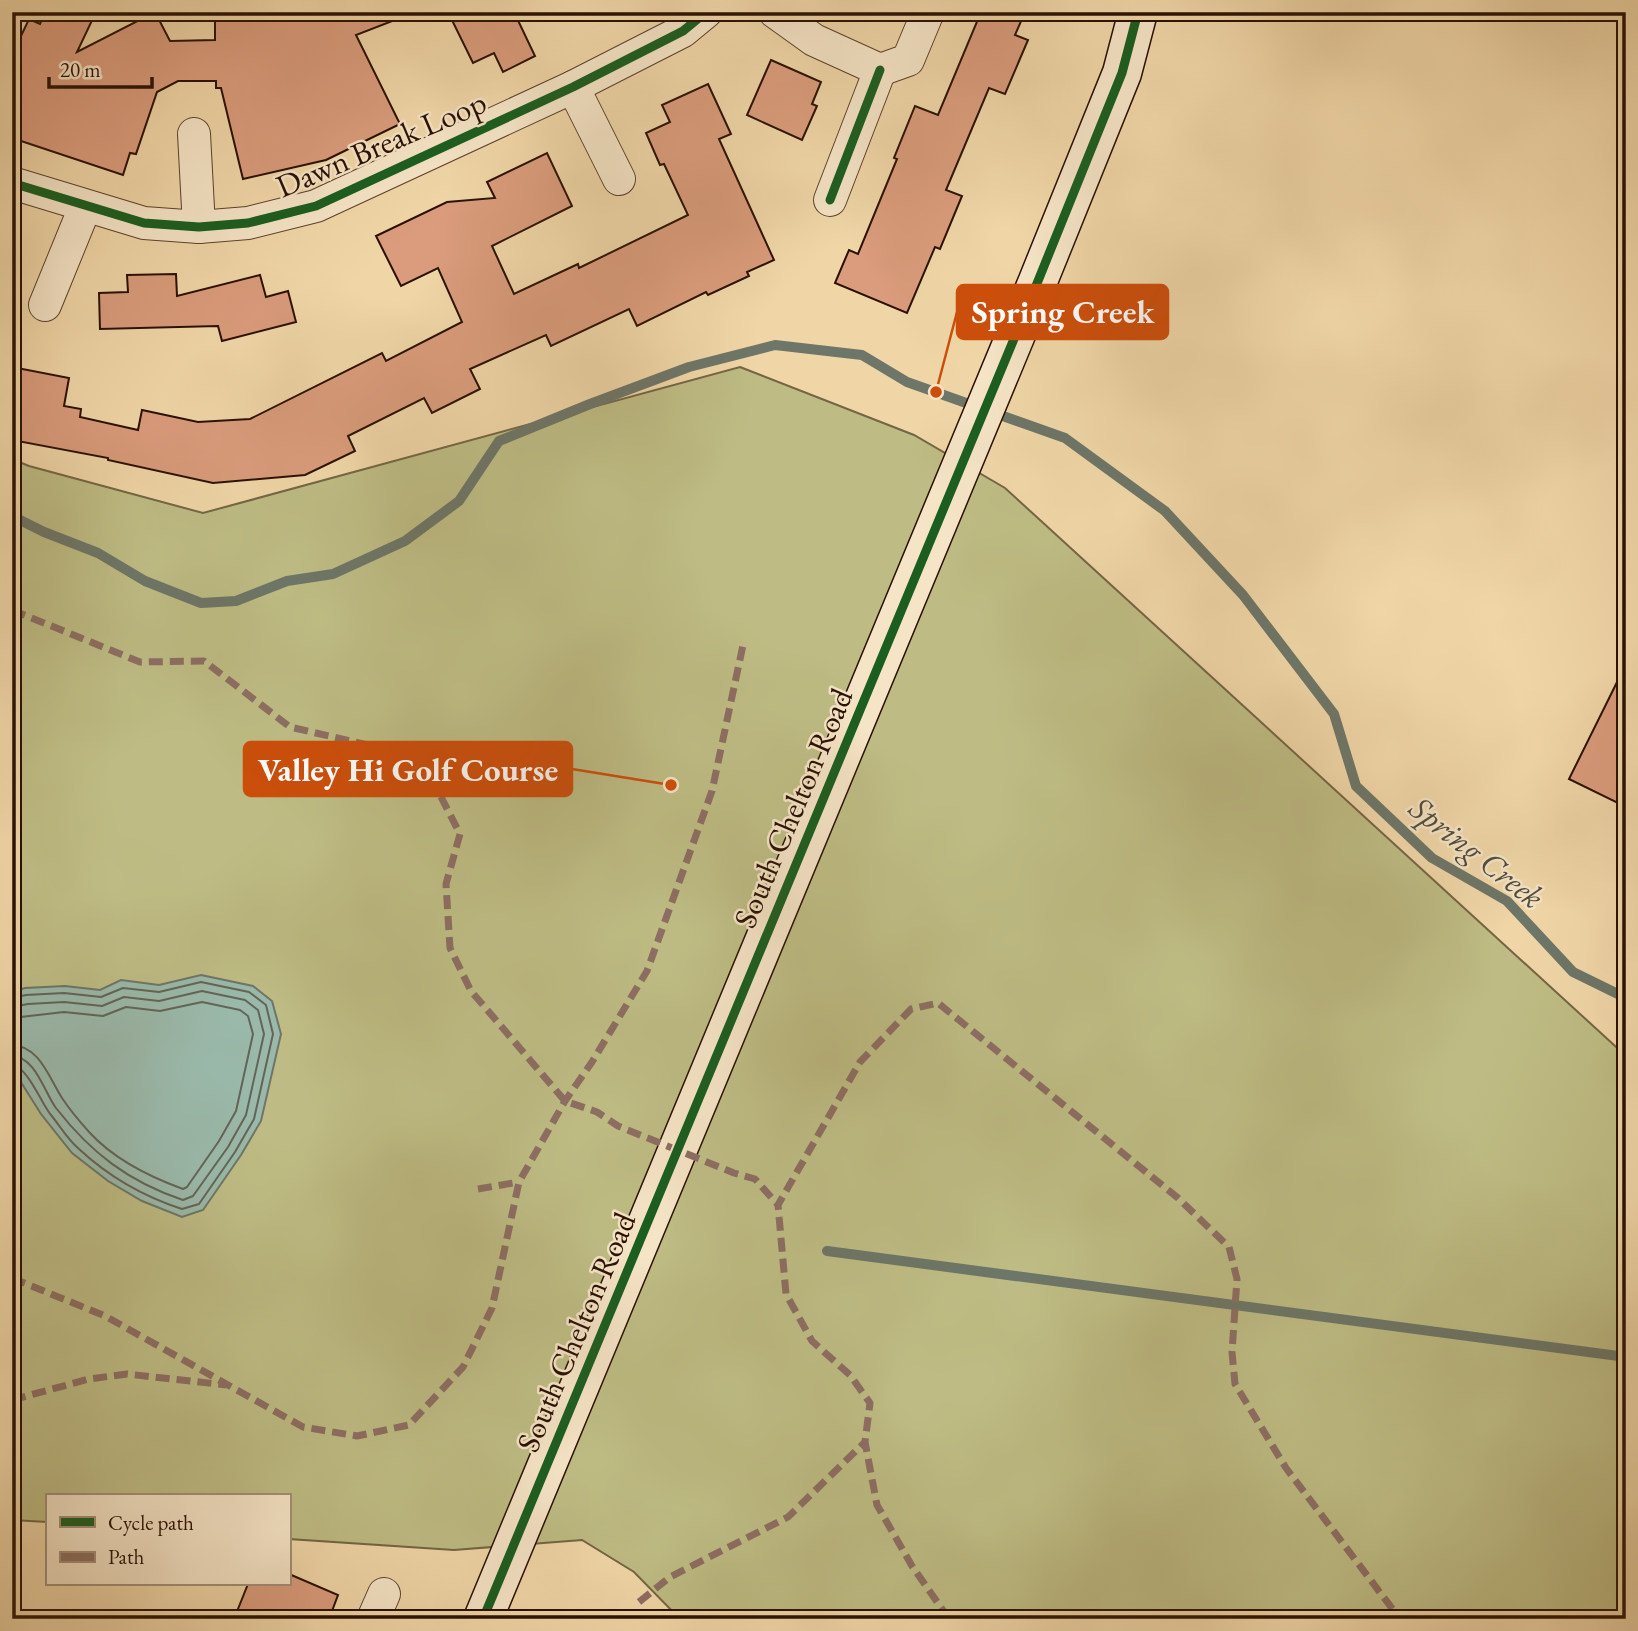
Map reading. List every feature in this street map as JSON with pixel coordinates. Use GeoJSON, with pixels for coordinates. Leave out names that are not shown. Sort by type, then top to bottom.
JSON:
{"type":"FeatureCollection","features":[{"type":"Feature","properties":{"kind":"main road","name":"South Chelton Road"},"geometry":{"type":"LineString","coordinates":[[483,1619],[938,524],[1122,73],[1138,12]]}},
{"type":"Feature","properties":{"kind":"street","name":"Dawn Break Loop"},"geometry":{"type":"LineString","coordinates":[[12,183],[144,223],[198,227],[248,223],[316,206],[573,87],[683,31],[706,12]]}},
{"type":"Feature","properties":{"kind":"street"},"geometry":{"type":"LineString","coordinates":[[775,12],[814,40],[880,70],[908,60],[928,12]]}},
{"type":"Feature","properties":{"kind":"street"},"geometry":{"type":"LineString","coordinates":[[830,200],[880,70]]}},
{"type":"Feature","properties":{"kind":"street"},"geometry":{"type":"LineString","coordinates":[[573,87],[619,179]]}},
{"type":"Feature","properties":{"kind":"street"},"geometry":{"type":"LineString","coordinates":[[194,134],[198,227]]}},
{"type":"Feature","properties":{"kind":"street"},"geometry":{"type":"LineString","coordinates":[[45,305],[85,207]]}},
{"type":"Feature","properties":{"kind":"shaded area"},"geometry":{"type":"Polygon","coordinates":[[[740,367],[914,435],[1005,488],[1626,1056],[1626,1619],[680,1619],[634,1572],[582,1540],[454,1550],[290,1539],[290,1494],[46,1494],[46,1522],[12,1520],[12,459],[29,466],[203,513],[740,367]]]}},
{"type":"Feature","properties":{"kind":"water"},"geometry":{"type":"Polygon","coordinates":[[[201,975],[253,986],[272,1001],[281,1034],[261,1121],[203,1210],[182,1217],[142,1201],[108,1181],[72,1153],[41,1114],[12,1068],[12,992],[25,988],[65,986],[100,990],[121,980],[159,985],[201,975]]]}},
{"type":"Feature","properties":{"kind":"building"},"geometry":{"type":"Polygon","coordinates":[[[45,12],[96,12],[77,52],[155,12],[170,41],[215,40],[215,15],[407,12],[408,15],[356,35],[400,124],[326,160],[243,179],[221,88],[216,88],[216,81],[178,81],[157,92],[136,154],[130,153],[123,175],[12,138],[12,55],[29,19],[40,24],[45,12]]]}},
{"type":"Feature","properties":{"kind":"building"},"geometry":{"type":"Polygon","coordinates":[[[448,12],[514,12],[535,56],[503,72],[494,53],[473,63],[448,12]]]}},
{"type":"Feature","properties":{"kind":"building"},"geometry":{"type":"Polygon","coordinates":[[[981,12],[1025,12],[1015,35],[1028,40],[1005,94],[989,88],[946,190],[962,196],[940,249],[935,247],[907,313],[835,283],[849,250],[858,254],[897,159],[894,158],[915,106],[938,115],[981,12]]]}},
{"type":"Feature","properties":{"kind":"building"},"geometry":{"type":"Polygon","coordinates":[[[771,60],[821,82],[812,104],[817,106],[802,140],[747,115],[771,60]]]}},
{"type":"Feature","properties":{"kind":"building"},"geometry":{"type":"Polygon","coordinates":[[[708,84],[731,134],[719,139],[774,260],[747,272],[749,276],[708,295],[706,292],[637,326],[629,309],[551,346],[546,335],[470,369],[480,389],[432,413],[424,398],[348,436],[355,451],[305,475],[213,483],[108,458],[12,440],[12,367],[69,378],[64,406],[81,409],[80,417],[138,430],[142,410],[198,422],[250,419],[382,353],[386,361],[462,322],[438,268],[401,286],[376,236],[447,202],[495,198],[487,182],[547,153],[572,206],[492,246],[514,294],[578,264],[579,268],[688,215],[664,164],[660,165],[646,133],[670,122],[662,105],[708,84]]]}},
{"type":"Feature","properties":{"kind":"building"},"geometry":{"type":"Polygon","coordinates":[[[176,274],[177,296],[260,275],[266,297],[288,291],[296,322],[222,341],[218,326],[100,329],[99,293],[128,292],[127,275],[176,274]]]}},
{"type":"Feature","properties":{"kind":"building"},"geometry":{"type":"Polygon","coordinates":[[[1626,664],[1626,807],[1569,779],[1626,664]]]}},
{"type":"Feature","properties":{"kind":"building"},"geometry":{"type":"Polygon","coordinates":[[[290,1574],[338,1595],[329,1619],[234,1619],[247,1586],[290,1586],[290,1574]]]}},
{"type":"Feature","properties":{"kind":"waterway","name":"Spring Creek"},"geometry":{"type":"LineString","coordinates":[[12,516],[98,553],[145,581],[201,603],[236,601],[287,581],[333,574],[405,541],[459,501],[499,441],[590,404],[689,367],[775,345],[862,355],[907,382],[1065,438],[1165,511],[1243,595],[1334,714],[1356,786],[1432,858],[1507,901],[1573,972],[1626,998]]}},
{"type":"Feature","properties":{"kind":"waterway"},"geometry":{"type":"LineString","coordinates":[[827,1251],[1626,1357]]}},
{"type":"Feature","properties":{"kind":"marked path"},"geometry":{"type":"LineString","coordinates":[[12,610],[140,662],[204,661],[290,727],[394,751],[439,793],[460,834],[446,884],[450,948],[471,991],[565,1101],[597,1112],[618,1126],[755,1179],[778,1205]]}},
{"type":"Feature","properties":{"kind":"marked path"},"geometry":{"type":"LineString","coordinates":[[12,1278],[105,1316],[303,1427],[357,1436],[409,1425],[463,1367],[492,1308],[519,1182],[565,1101],[647,971],[712,791],[743,645]]}},
{"type":"Feature","properties":{"kind":"marked path"},"geometry":{"type":"LineString","coordinates":[[949,1619],[912,1566],[877,1505],[865,1442],[870,1403],[850,1375],[812,1341],[786,1294],[778,1205],[860,1062],[911,1009],[938,1003],[1178,1198],[1229,1247],[1237,1279],[1232,1352],[1235,1384],[1286,1468],[1400,1619]]}},
{"type":"Feature","properties":{"kind":"marked path"},"geometry":{"type":"LineString","coordinates":[[478,1189],[519,1182]]}},
{"type":"Feature","properties":{"kind":"marked path"},"geometry":{"type":"LineString","coordinates":[[12,1400],[89,1379],[127,1374],[226,1385]]}},
{"type":"Feature","properties":{"kind":"marked path"},"geometry":{"type":"LineString","coordinates":[[639,1602],[670,1577],[788,1517],[865,1442]]}},
{"type":"Feature","properties":{"kind":"cycle path"},"geometry":{"type":"LineString","coordinates":[[12,183],[144,223],[199,227],[248,223],[316,206],[573,87],[683,31],[706,12]]}},
{"type":"Feature","properties":{"kind":"cycle path"},"geometry":{"type":"LineString","coordinates":[[483,1619],[1038,281],[1122,73],[1138,12]]}},
{"type":"Feature","properties":{"kind":"cycle path"},"geometry":{"type":"LineString","coordinates":[[830,200],[880,70]]}},
{"type":"Feature","properties":{"kind":"place","name":"Spring Creek"},"geometry":{"type":"Point","coordinates":[936,392]}},
{"type":"Feature","properties":{"kind":"place","name":"Valley Hi Golf Course"},"geometry":{"type":"Point","coordinates":[671,785]}}]}
